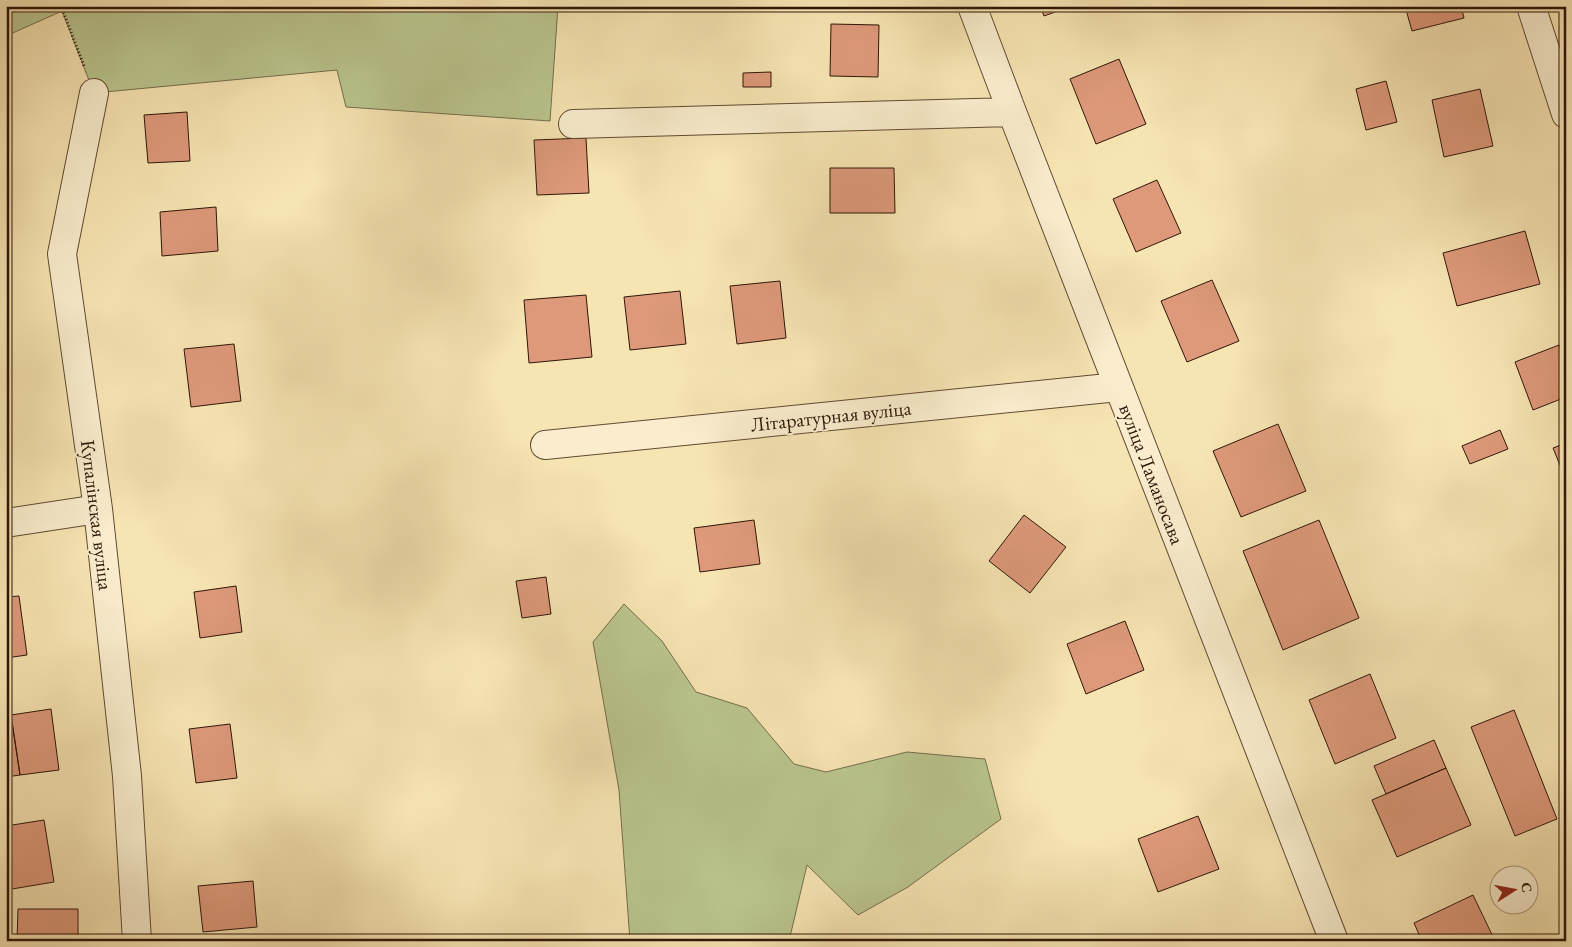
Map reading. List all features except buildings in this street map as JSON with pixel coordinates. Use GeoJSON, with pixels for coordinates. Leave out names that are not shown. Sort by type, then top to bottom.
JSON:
{"type":"FeatureCollection","features":[{"type":"Feature","properties":{"kind":"street","name":"вуліца Ламаносава"},"geometry":{"type":"LineString","coordinates":[[972,6],[1334,941]]}},
{"type":"Feature","properties":{"kind":"street"},"geometry":{"type":"LineString","coordinates":[[1531,6],[1566,114]]}},
{"type":"Feature","properties":{"kind":"street","name":"Купалінская вуліца"},"geometry":{"type":"LineString","coordinates":[[94,94],[62,254],[98,509],[127,776],[137,941]]}},
{"type":"Feature","properties":{"kind":"street"},"geometry":{"type":"LineString","coordinates":[[573,124],[1012,112]]}},
{"type":"Feature","properties":{"kind":"street","name":"Літаратурная вуліца"},"geometry":{"type":"LineString","coordinates":[[545,445],[1118,387]]}},
{"type":"Feature","properties":{"kind":"street"},"geometry":{"type":"LineString","coordinates":[[6,523],[98,509]]}},
{"type":"Feature","properties":{"kind":"path"},"geometry":{"type":"LineString","coordinates":[[61,6],[94,94]]}},
{"type":"Feature","properties":{"kind":"green space"},"geometry":{"type":"Polygon","coordinates":[[[6,6],[558,6],[550,121],[346,107],[337,70],[94,93],[62,11],[6,36],[6,6]]]}},
{"type":"Feature","properties":{"kind":"green space"},"geometry":{"type":"Polygon","coordinates":[[[624,604],[662,641],[696,692],[747,708],[794,764],[826,772],[907,752],[985,759],[1001,819],[908,887],[858,915],[807,865],[789,941],[630,941],[619,790],[593,642],[624,604]]]}}]}
